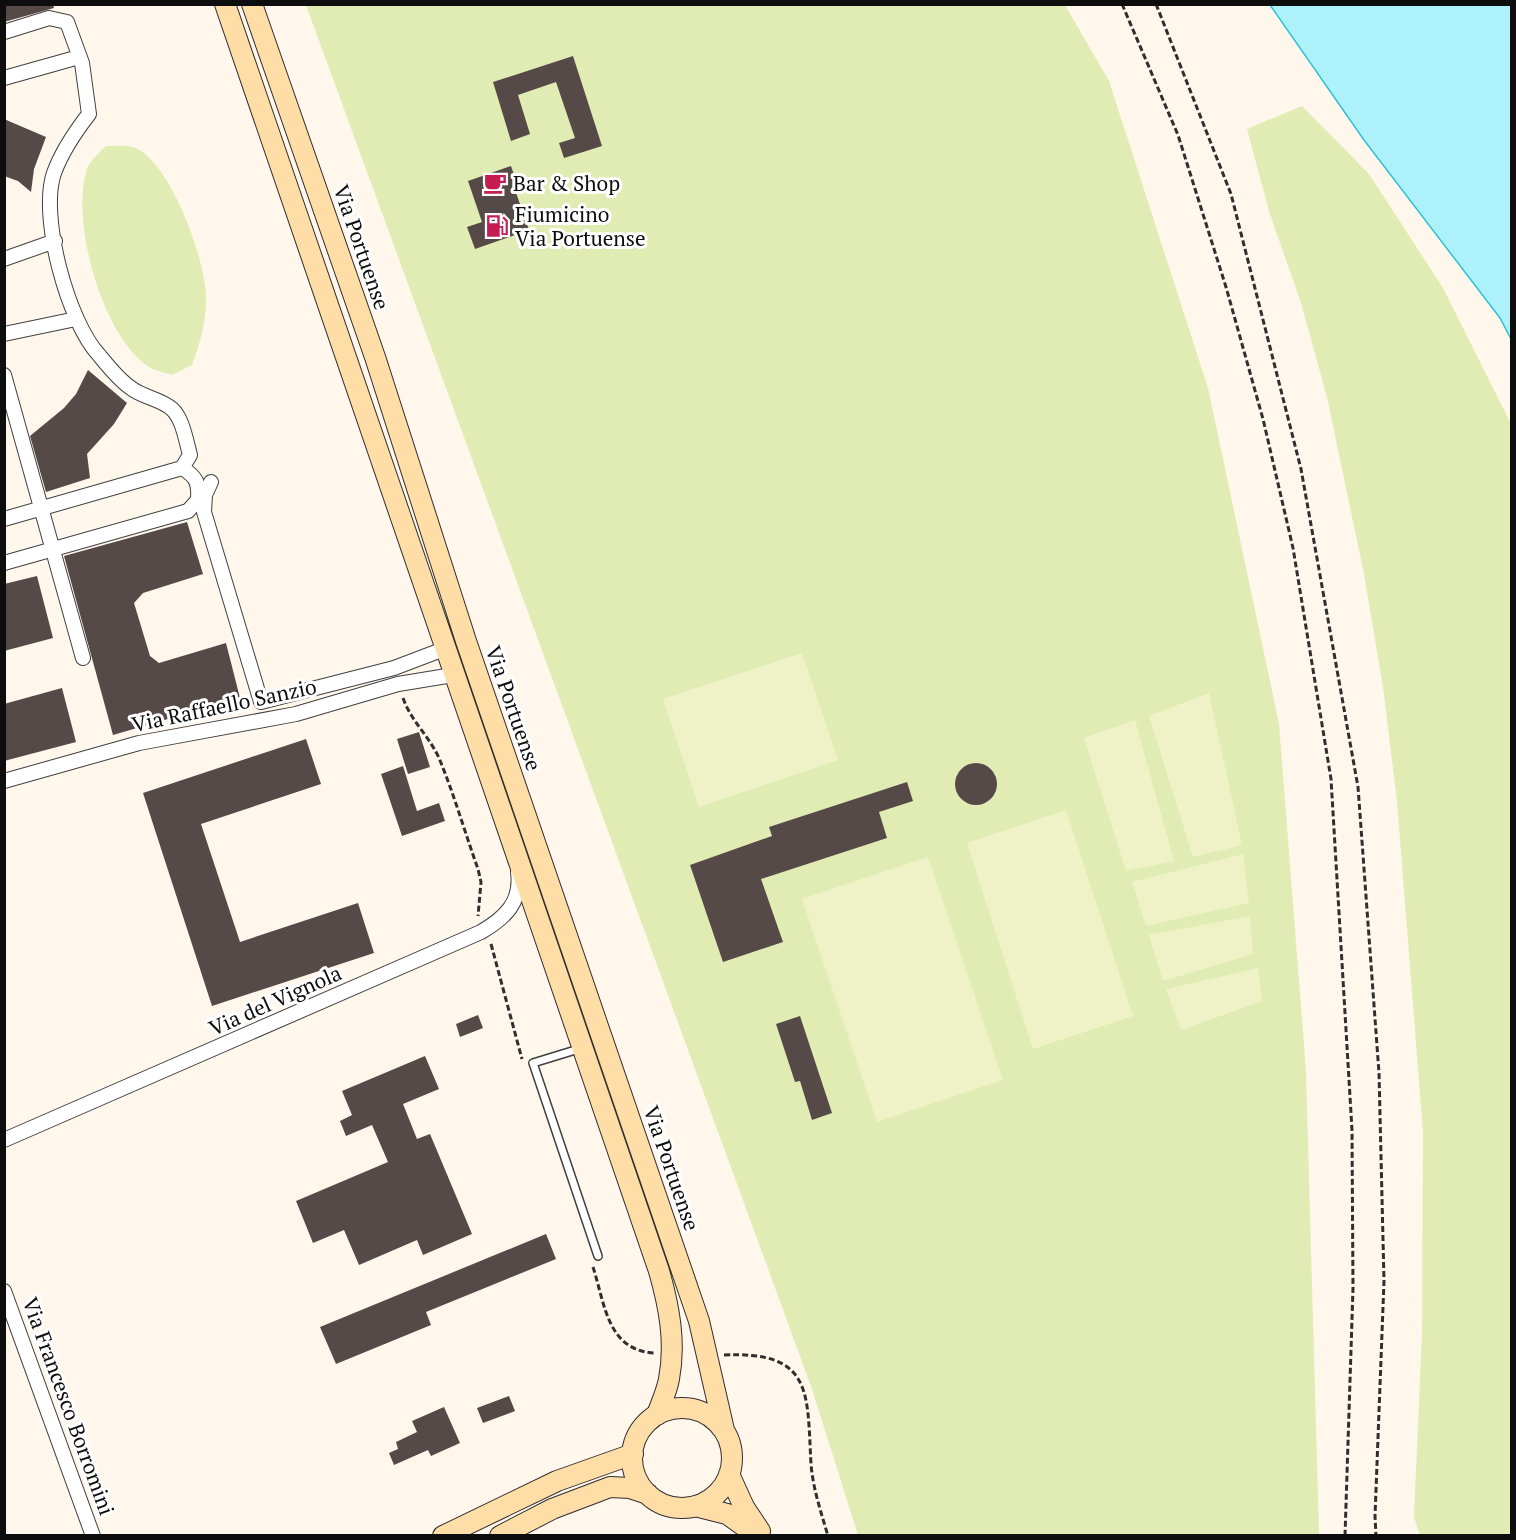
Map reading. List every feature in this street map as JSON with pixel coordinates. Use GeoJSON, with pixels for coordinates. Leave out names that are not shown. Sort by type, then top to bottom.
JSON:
{"type":"FeatureCollection","features":[{"type":"Feature","properties":{"kind":"street"},"geometry":{"type":"LineString","coordinates":[[225,4],[516,861],[584,1048],[668,1304],[672,1335],[669,1380],[657,1415]]}},
{"type":"Feature","properties":{"kind":"street","name":"Via Portuense"},"geometry":{"type":"LineString","coordinates":[[252,4],[375,357],[466,641],[699,1322],[724,1430]]}},
{"type":"Feature","properties":{"kind":"street"},"geometry":{"type":"LineString","coordinates":[[4,32],[49,18],[67,22],[79,57],[90,114],[73,135],[54,174],[51,218],[61,276],[76,319],[96,352],[130,388],[172,409],[180,422],[190,455],[182,468],[4,519]]}},
{"type":"Feature","properties":{"kind":"street"},"geometry":{"type":"LineString","coordinates":[[4,78],[79,57]]}},
{"type":"Feature","properties":{"kind":"street"},"geometry":{"type":"LineString","coordinates":[[4,258],[55,241]]}},
{"type":"Feature","properties":{"kind":"street"},"geometry":{"type":"LineString","coordinates":[[4,334],[76,319]]}},
{"type":"Feature","properties":{"kind":"street"},"geometry":{"type":"LineString","coordinates":[[4,375],[83,658]]}},
{"type":"Feature","properties":{"kind":"street"},"geometry":{"type":"LineString","coordinates":[[4,563],[188,511],[198,500],[199,484],[193,475],[182,468]]}},
{"type":"Feature","properties":{"kind":"street"},"geometry":{"type":"LineString","coordinates":[[211,482],[205,495],[204,512],[261,702],[394,668],[444,649]]}},
{"type":"Feature","properties":{"kind":"street","name":"Via Raffaello Sanzio"},"geometry":{"type":"LineString","coordinates":[[4,781],[139,743],[296,714],[398,684],[453,675]]}},
{"type":"Feature","properties":{"kind":"street","name":"Via del Vignola"},"geometry":{"type":"LineString","coordinates":[[4,1140],[481,932],[505,916],[513,905],[519,884],[516,861]]}},
{"type":"Feature","properties":{"kind":"street","name":"Via Francesco Borromini"},"geometry":{"type":"LineString","coordinates":[[4,1291],[93,1536]]}},
{"type":"Feature","properties":{"kind":"street"},"geometry":{"type":"LineString","coordinates":[[648,1494],[636,1477],[633,1454],[640,1431],[657,1415],[678,1408],[694,1409],[711,1417],[724,1430],[732,1456],[729,1474],[717,1493],[695,1506]]}},
{"type":"Feature","properties":{"kind":"street"},"geometry":{"type":"LineString","coordinates":[[443,1536],[557,1481],[633,1454]]}},
{"type":"Feature","properties":{"kind":"street"},"geometry":{"type":"LineString","coordinates":[[729,1474],[744,1507],[763,1536]]}},
{"type":"Feature","properties":{"kind":"street"},"geometry":{"type":"LineString","coordinates":[[500,1536],[552,1509],[610,1487],[630,1488],[648,1494],[666,1505],[695,1506],[727,1514],[758,1536]]}},
{"type":"Feature","properties":{"kind":"lane"},"geometry":{"type":"LineString","coordinates":[[584,1048],[533,1063],[598,1256]]}},
{"type":"Feature","properties":{"kind":"path"},"geometry":{"type":"LineString","coordinates":[[1122,4],[1178,135],[1226,287],[1260,408],[1293,548],[1331,779],[1352,1130],[1353,1288],[1345,1536]]}},
{"type":"Feature","properties":{"kind":"path"},"geometry":{"type":"LineString","coordinates":[[1156,4],[1234,206],[1301,468],[1358,787],[1379,1073],[1384,1270],[1375,1516],[1377,1536]]}},
{"type":"Feature","properties":{"kind":"green space"},"geometry":{"type":"Polygon","coordinates":[[[306,5],[1065,5],[1109,81],[1208,388],[1279,724],[1306,1071],[1319,1535],[858,1535],[812,1389],[306,5]]]}},
{"type":"Feature","properties":{"kind":"green space"},"geometry":{"type":"Polygon","coordinates":[[[1302,106],[1369,174],[1443,288],[1511,424],[1511,1535],[1420,1535],[1414,1517],[1422,1334],[1423,1132],[1397,801],[1383,687],[1364,574],[1327,397],[1301,303],[1269,211],[1247,129],[1302,106]]]}},
{"type":"Feature","properties":{"kind":"green space"},"geometry":{"type":"Polygon","coordinates":[[[106,146],[133,147],[147,156],[160,171],[184,214],[200,262],[206,299],[202,333],[192,365],[172,375],[155,370],[137,357],[120,336],[106,309],[95,279],[83,217],[83,189],[89,164],[106,146]]]}},
{"type":"Feature","properties":{"kind":"green space"},"geometry":{"type":"Polygon","coordinates":[[[802,653],[838,760],[699,807],[663,699],[802,653]]]}},
{"type":"Feature","properties":{"kind":"green space"},"geometry":{"type":"Polygon","coordinates":[[[1209,693],[1242,845],[1193,857],[1149,716],[1209,693]]]}},
{"type":"Feature","properties":{"kind":"green space"},"geometry":{"type":"Polygon","coordinates":[[[1135,720],[1174,861],[1126,871],[1084,738],[1135,720]]]}},
{"type":"Feature","properties":{"kind":"green space"},"geometry":{"type":"Polygon","coordinates":[[[1066,810],[1133,1016],[1033,1049],[967,843],[1066,810]]]}},
{"type":"Feature","properties":{"kind":"green space"},"geometry":{"type":"Polygon","coordinates":[[[1243,854],[1249,903],[1146,926],[1132,882],[1243,854]]]}},
{"type":"Feature","properties":{"kind":"green space"},"geometry":{"type":"Polygon","coordinates":[[[928,857],[1003,1080],[877,1122],[802,899],[928,857]]]}},
{"type":"Feature","properties":{"kind":"green space"},"geometry":{"type":"Polygon","coordinates":[[[1250,916],[1253,954],[1163,981],[1149,935],[1250,916]]]}},
{"type":"Feature","properties":{"kind":"green space"},"geometry":{"type":"Polygon","coordinates":[[[1258,968],[1262,1001],[1181,1030],[1166,989],[1258,968]]]}},
{"type":"Feature","properties":{"kind":"water"},"geometry":{"type":"Polygon","coordinates":[[[1270,5],[1511,5],[1511,339],[1500,318],[1364,140],[1270,5]]]}},
{"type":"Feature","properties":{"kind":"building"},"geometry":{"type":"Polygon","coordinates":[[[4,4],[53,4],[54,8],[4,22],[4,4]]]}},
{"type":"Feature","properties":{"kind":"building"},"geometry":{"type":"Polygon","coordinates":[[[573,56],[602,146],[564,158],[559,143],[575,138],[556,82],[518,95],[530,134],[511,141],[493,82],[573,56]]]}},
{"type":"Feature","properties":{"kind":"building"},"geometry":{"type":"Polygon","coordinates":[[[4,119],[46,137],[34,169],[31,192],[18,181],[4,176],[4,119]]]}},
{"type":"Feature","properties":{"kind":"building"},"geometry":{"type":"Polygon","coordinates":[[[511,166],[518,186],[514,187],[529,230],[475,249],[467,227],[482,222],[468,181],[511,166]]]}},
{"type":"Feature","properties":{"kind":"building"},"geometry":{"type":"Polygon","coordinates":[[[88,370],[127,403],[114,424],[87,454],[90,478],[46,492],[30,436],[64,408],[76,394],[88,370]]]}},
{"type":"Feature","properties":{"kind":"building"},"geometry":{"type":"Polygon","coordinates":[[[187,522],[203,574],[143,593],[134,603],[150,656],[159,663],[226,643],[240,698],[113,735],[64,556],[187,522]]]}},
{"type":"Feature","properties":{"kind":"building"},"geometry":{"type":"Polygon","coordinates":[[[37,576],[53,638],[4,651],[4,584],[37,576]]]}},
{"type":"Feature","properties":{"kind":"building"},"geometry":{"type":"Polygon","coordinates":[[[62,688],[76,742],[4,761],[4,704],[62,688]]]}},
{"type":"Feature","properties":{"kind":"building"},"geometry":{"type":"Polygon","coordinates":[[[419,732],[430,767],[408,774],[397,739],[419,732]]]}},
{"type":"Feature","properties":{"kind":"building"},"geometry":{"type":"Polygon","coordinates":[[[306,739],[321,784],[201,824],[240,942],[358,903],[374,953],[212,1006],[143,793],[306,739]]]}},
{"type":"Feature","properties":{"kind":"building"},"geometry":{"type":"Polygon","coordinates":[[[976,763],[984,764],[991,769],[996,776],[996,792],[991,799],[984,804],[976,805],[968,804],[961,799],[956,792],[955,784],[956,776],[961,769],[968,764],[976,763]]]}},
{"type":"Feature","properties":{"kind":"building"},"geometry":{"type":"Polygon","coordinates":[[[403,766],[417,811],[439,803],[445,821],[402,836],[381,774],[403,766]]]}},
{"type":"Feature","properties":{"kind":"building"},"geometry":{"type":"Polygon","coordinates":[[[907,782],[913,801],[879,812],[887,838],[761,879],[783,942],[723,962],[690,865],[772,836],[769,827],[907,782]]]}},
{"type":"Feature","properties":{"kind":"building"},"geometry":{"type":"Polygon","coordinates":[[[478,1015],[483,1028],[460,1037],[456,1024],[478,1015]]]}},
{"type":"Feature","properties":{"kind":"building"},"geometry":{"type":"Polygon","coordinates":[[[800,1016],[832,1113],[812,1120],[800,1081],[795,1082],[776,1024],[800,1016]]]}},
{"type":"Feature","properties":{"kind":"building"},"geometry":{"type":"Polygon","coordinates":[[[425,1056],[439,1089],[403,1104],[417,1139],[430,1134],[472,1234],[423,1255],[417,1240],[359,1265],[344,1230],[313,1243],[296,1201],[388,1162],[372,1125],[346,1136],[340,1121],[352,1115],[342,1091],[425,1056]]]}},
{"type":"Feature","properties":{"kind":"building"},"geometry":{"type":"Polygon","coordinates":[[[546,1234],[556,1259],[426,1312],[431,1325],[336,1364],[320,1327],[546,1234]]]}},
{"type":"Feature","properties":{"kind":"building"},"geometry":{"type":"Polygon","coordinates":[[[509,1396],[515,1411],[483,1423],[477,1408],[509,1396]]]}},
{"type":"Feature","properties":{"kind":"building"},"geometry":{"type":"Polygon","coordinates":[[[444,1407],[460,1443],[431,1456],[428,1450],[394,1465],[389,1453],[398,1449],[396,1442],[417,1432],[412,1421],[444,1407]]]}},
{"type":"Feature","properties":{"kind":"place","name":"Bar & Shop"},"geometry":{"type":"Point","coordinates":[495,183]}},
{"type":"Feature","properties":{"kind":"place","name":"Fiumicino Via Portuense"},"geometry":{"type":"Point","coordinates":[497,226]}}]}
